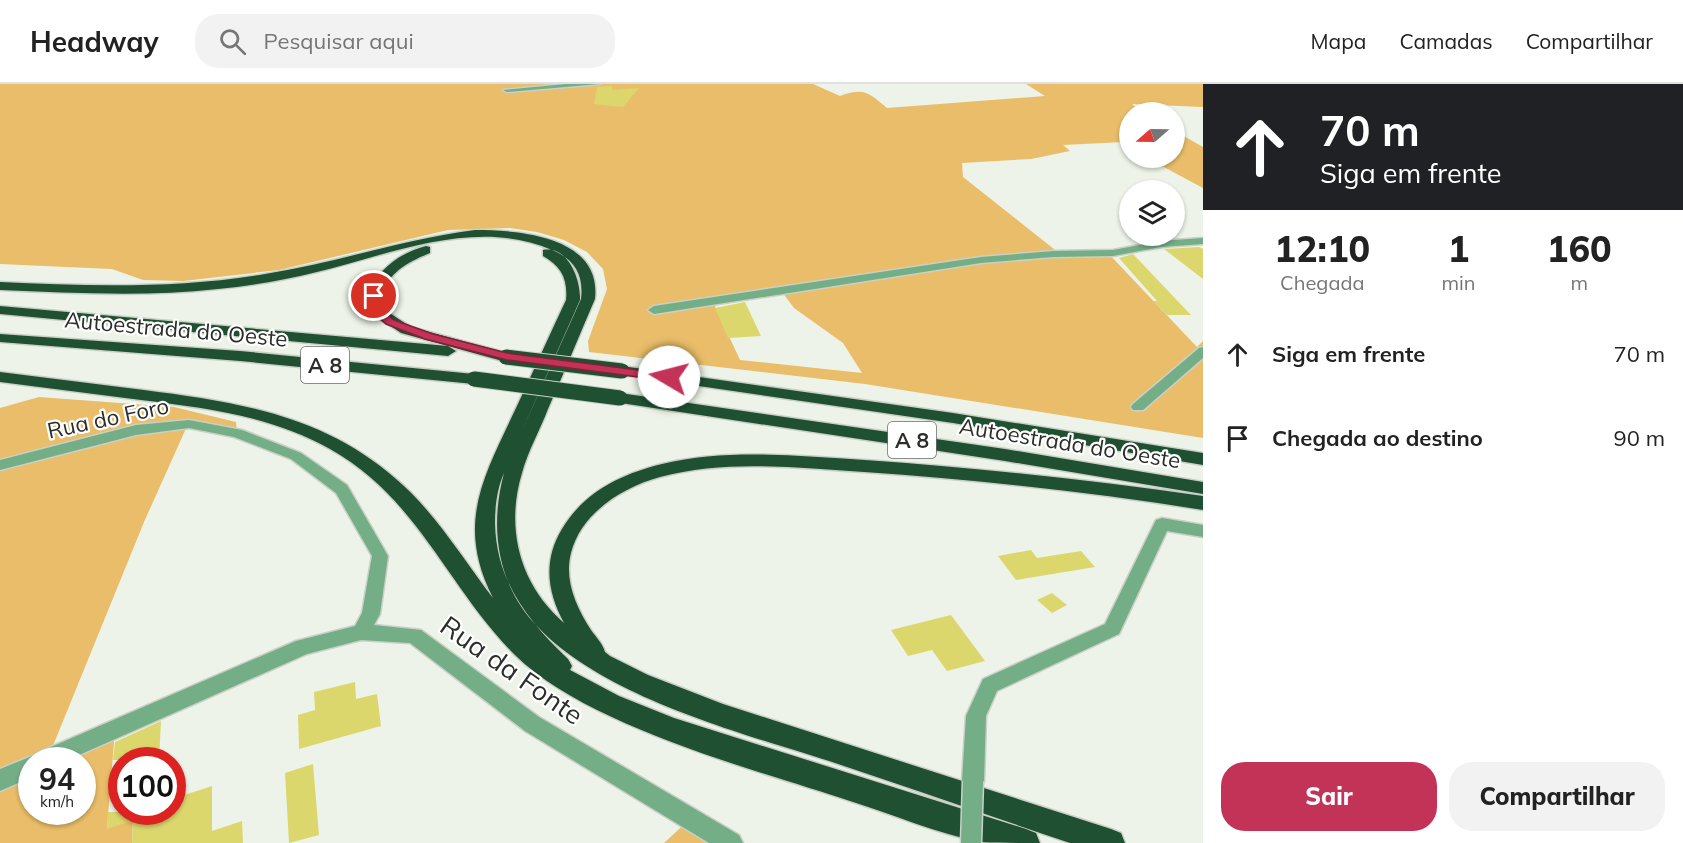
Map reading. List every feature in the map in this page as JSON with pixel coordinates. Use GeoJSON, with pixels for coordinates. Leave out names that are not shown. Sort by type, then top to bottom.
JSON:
{"type":"FeatureCollection","features":[{"type":"Feature","properties":{"kind":"highway"},"geometry":{"type":"LineString","coordinates":[[0,286],[98,289],[215,285],[279,276],[430,240],[476,234],[524,237],[562,249],[574,257],[588,275],[588,299],[513,472],[504,521],[514,571],[526,596],[541,615],[560,634],[606,666],[726,716],[1111,843]]}},
{"type":"Feature","properties":{"kind":"highway"},"geometry":{"type":"LineString","coordinates":[[507,357],[406,330],[390,322],[376,305],[374,296],[377,286],[401,261],[427,250],[460,243],[501,242],[532,247],[554,257],[570,271],[573,280],[573,300],[490,483],[485,506],[484,531],[487,556],[494,580],[506,602],[523,628],[589,692]]}},
{"type":"Feature","properties":{"kind":"highway","name":"Autoestrada do Oeste"},"geometry":{"type":"LineString","coordinates":[[0,310],[507,357],[622,371],[953,417],[1203,459]]}},
{"type":"Feature","properties":{"kind":"highway","name":"Autoestrada do Oeste"},"geometry":{"type":"LineString","coordinates":[[0,338],[240,356],[474,379],[994,453],[1203,488]]}},
{"type":"Feature","properties":{"kind":"highway"},"geometry":{"type":"LineString","coordinates":[[0,377],[227,406],[262,414],[327,440],[373,469],[413,506],[520,648],[589,692],[655,722],[727,749],[1026,843]]}},
{"type":"Feature","properties":{"kind":"highway"},"geometry":{"type":"LineString","coordinates":[[606,666],[575,626],[563,601],[558,572],[561,550],[581,515],[596,500],[615,487],[662,470],[716,463],[841,464],[1056,482],[1203,503]]}},
{"type":"Feature","properties":{"kind":"street"},"geometry":{"type":"LineString","coordinates":[[507,90],[597,84]]}},
{"type":"Feature","properties":{"kind":"street"},"geometry":{"type":"LineString","coordinates":[[654,310],[981,260],[1054,254],[1113,253],[1161,243],[1203,241]]}},
{"type":"Feature","properties":{"kind":"street"},"geometry":{"type":"LineString","coordinates":[[1138,407],[1203,351]]}},
{"type":"Feature","properties":{"kind":"street","name":"Rua do Foro"},"geometry":{"type":"LineString","coordinates":[[0,465],[136,430],[189,424],[237,432],[296,456],[342,489],[380,556],[371,614],[361,632]]}},
{"type":"Feature","properties":{"kind":"street"},"geometry":{"type":"LineString","coordinates":[[971,843],[976,716],[990,685],[1112,629],[1162,525],[1203,531]]}},
{"type":"Feature","properties":{"kind":"street","name":"Rua da Fonte"},"geometry":{"type":"LineString","coordinates":[[75,747],[303,647],[361,632],[414,636],[532,724],[731,843]]}},
{"type":"Feature","properties":{"kind":"street"},"geometry":{"type":"LineString","coordinates":[[0,780],[18,772]]}},
{"type":"Feature","properties":{"kind":"shaded area"},"geometry":{"type":"Polygon","coordinates":[[[0,84],[813,84],[840,96],[855,92],[866,93],[887,108],[1045,96],[1026,84],[1203,84],[1203,107],[1185,106],[1185,102],[1119,102],[1119,142],[1063,145],[1070,151],[1031,159],[962,163],[963,177],[1059,253],[1107,252],[1197,347],[1203,341],[1203,438],[865,384],[589,352],[588,341],[607,289],[603,269],[587,252],[564,240],[537,232],[510,228],[448,230],[279,270],[183,281],[143,280],[112,269],[0,264],[0,84]],[[782,292],[714,304],[740,360],[862,373],[843,343],[794,308],[782,292]]]}},
{"type":"Feature","properties":{"kind":"shaded area"},"geometry":{"type":"Polygon","coordinates":[[[1185,137],[1203,147],[1203,188],[1166,168],[1185,168],[1185,137]]]}},
{"type":"Feature","properties":{"kind":"shaded area"},"geometry":{"type":"Polygon","coordinates":[[[39,397],[174,407],[236,422],[237,433],[188,424],[144,522],[52,747],[18,747],[18,825],[96,825],[96,747],[74,747],[115,730],[114,747],[108,747],[107,828],[117,825],[133,825],[132,843],[0,843],[0,408],[39,397]]]}},
{"type":"Feature","properties":{"kind":"shaded area"},"geometry":{"type":"Polygon","coordinates":[[[691,818],[731,843],[664,843],[691,818]]]}},
{"type":"Feature","properties":{"kind":"building"},"geometry":{"type":"Polygon","coordinates":[[[611,86],[613,90],[639,88],[623,107],[594,104],[597,87],[611,86]]]}},
{"type":"Feature","properties":{"kind":"building"},"geometry":{"type":"Polygon","coordinates":[[[1199,247],[1203,249],[1203,279],[1164,249],[1199,247]]]}},
{"type":"Feature","properties":{"kind":"building"},"geometry":{"type":"Polygon","coordinates":[[[1133,254],[1191,315],[1167,315],[1153,301],[1157,301],[1119,258],[1133,254]]]}},
{"type":"Feature","properties":{"kind":"building"},"geometry":{"type":"Polygon","coordinates":[[[745,302],[761,336],[728,338],[715,308],[745,302]]]}},
{"type":"Feature","properties":{"kind":"building"},"geometry":{"type":"Polygon","coordinates":[[[1031,550],[1037,558],[1081,551],[1095,567],[1016,580],[998,556],[1031,550]]]}},
{"type":"Feature","properties":{"kind":"building"},"geometry":{"type":"Polygon","coordinates":[[[1052,593],[1067,605],[1052,613],[1037,600],[1052,593]]]}},
{"type":"Feature","properties":{"kind":"building"},"geometry":{"type":"Polygon","coordinates":[[[951,615],[985,661],[947,671],[932,650],[908,656],[891,630],[951,615]]]}},
{"type":"Feature","properties":{"kind":"building"},"geometry":{"type":"Polygon","coordinates":[[[355,682],[356,699],[377,694],[381,726],[299,749],[298,715],[315,710],[314,692],[355,682]]]}},
{"type":"Feature","properties":{"kind":"building"},"geometry":{"type":"Polygon","coordinates":[[[161,721],[160,747],[114,747],[115,742],[161,721]]]}},
{"type":"Feature","properties":{"kind":"building"},"geometry":{"type":"Polygon","coordinates":[[[313,764],[319,835],[289,843],[285,773],[313,764]]]}},
{"type":"Feature","properties":{"kind":"building"},"geometry":{"type":"Polygon","coordinates":[[[212,786],[212,831],[242,821],[243,843],[132,843],[133,825],[186,825],[186,794],[212,786]]]}},
{"type":"Feature","properties":{"kind":"building"},"geometry":{"type":"Polygon","coordinates":[[[108,812],[108,825],[119,825],[107,829],[108,812]]]}},
{"type":"Feature","properties":{"kind":"route"},"geometry":{"type":"LineString","coordinates":[[374,296],[382,315],[390,322],[429,337],[507,357],[669,377]]}}]}
